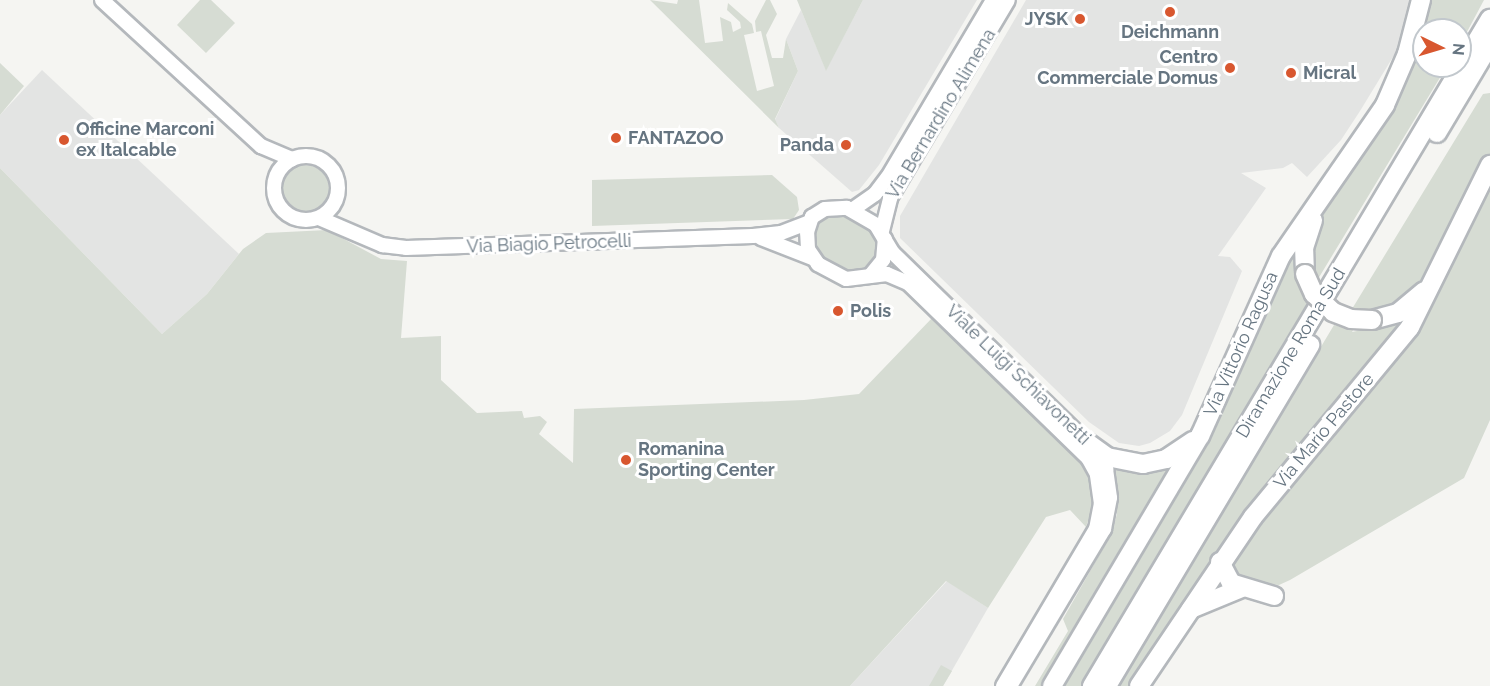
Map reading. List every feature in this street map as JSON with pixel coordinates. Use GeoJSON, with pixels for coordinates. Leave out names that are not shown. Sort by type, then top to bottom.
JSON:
{"type":"FeatureCollection","features":[{"type":"Feature","properties":{"kind":"highway","name":"Via Vittorio Ragusa"},"geometry":{"type":"LineString","coordinates":[[1052,686],[1200,436],[1276,265],[1368,134],[1396,83],[1421,0]]}},
{"type":"Feature","properties":{"kind":"highway","name":"Diramazione Roma Sud"},"geometry":{"type":"LineString","coordinates":[[1092,686],[1490,19]]}},
{"type":"Feature","properties":{"kind":"highway","name":"Diramazione Roma Sud"},"geometry":{"type":"LineString","coordinates":[[1107,686],[1490,44]]}},
{"type":"Feature","properties":{"kind":"highway","name":"Via Mario Pastore"},"geometry":{"type":"LineString","coordinates":[[1139,686],[1220,562],[1280,482],[1404,335],[1444,262],[1490,165]]}},
{"type":"Feature","properties":{"kind":"highway"},"geometry":{"type":"LineString","coordinates":[[1330,186],[1306,240],[1305,274],[1314,294],[1333,312],[1351,319],[1372,321],[1390,317],[1412,303],[1444,262]]}},
{"type":"Feature","properties":{"kind":"highway"},"geometry":{"type":"LineString","coordinates":[[1088,443],[1107,457],[1143,464],[1166,459],[1200,436]]}},
{"type":"Feature","properties":{"kind":"highway"},"geometry":{"type":"LineString","coordinates":[[1220,562],[1228,581],[1242,588],[1274,596]]}},
{"type":"Feature","properties":{"kind":"highway"},"geometry":{"type":"LineString","coordinates":[[1188,611],[1242,588]]}},
{"type":"Feature","properties":{"kind":"street"},"geometry":{"type":"LineString","coordinates":[[102,0],[261,146],[292,159],[309,157],[327,163],[337,182],[336,200],[350,228]]}},
{"type":"Feature","properties":{"kind":"street","name":"Via Bernardino Alimena"},"geometry":{"type":"LineString","coordinates":[[852,210],[875,194],[888,177],[993,0]]}},
{"type":"Feature","properties":{"kind":"street","name":"Via Bernardino Alimena"},"geometry":{"type":"LineString","coordinates":[[883,234],[890,198],[1008,0]]}},
{"type":"Feature","properties":{"kind":"street"},"geometry":{"type":"LineString","coordinates":[[261,146],[275,177],[275,196],[284,212],[301,220],[319,218],[336,200]]}},
{"type":"Feature","properties":{"kind":"street"},"geometry":{"type":"LineString","coordinates":[[275,177],[292,159]]}},
{"type":"Feature","properties":{"kind":"street"},"geometry":{"type":"LineString","coordinates":[[812,258],[806,241],[809,222],[825,209],[852,210]]}},
{"type":"Feature","properties":{"kind":"street","name":"Viale Luigi Schiavonetti"},"geometry":{"type":"LineString","coordinates":[[852,210],[883,234],[905,265],[1088,443],[1100,458],[1109,480],[1107,521],[1010,686]]}},
{"type":"Feature","properties":{"kind":"street","name":"Via Biagio Petrocelli"},"geometry":{"type":"LineString","coordinates":[[319,218],[350,228],[377,243],[406,248],[753,236],[781,233],[809,222]]}},
{"type":"Feature","properties":{"kind":"street"},"geometry":{"type":"LineString","coordinates":[[870,276],[883,260],[883,234]]}},
{"type":"Feature","properties":{"kind":"street","name":"Via Biagio Petrocelli"},"geometry":{"type":"LineString","coordinates":[[753,236],[812,258]]}},
{"type":"Feature","properties":{"kind":"street","name":"Viale Luigi Schiavonetti"},"geometry":{"type":"LineString","coordinates":[[812,258],[838,277],[855,279],[891,275],[910,285],[1088,458],[1097,474],[1101,504],[1094,533],[1003,686]]}},
{"type":"Feature","properties":{"kind":"shaded area"},"geometry":{"type":"Polygon","coordinates":[[[200,0],[211,0],[235,23],[206,53],[177,25],[200,0]]]}},
{"type":"Feature","properties":{"kind":"shaded area"},"geometry":{"type":"Polygon","coordinates":[[[650,0],[677,4],[678,0],[699,0],[705,43],[723,41],[720,17],[731,22],[733,32],[741,28],[740,22],[727,10],[728,3],[752,24],[754,33],[744,35],[757,91],[774,86],[761,31],[756,32],[755,21],[766,0],[770,0],[777,14],[766,35],[772,58],[783,58],[786,39],[798,71],[775,119],[779,128],[650,0]]]}},
{"type":"Feature","properties":{"kind":"shaded area"},"geometry":{"type":"Polygon","coordinates":[[[797,0],[863,0],[826,71],[801,10],[797,0]]]}},
{"type":"Feature","properties":{"kind":"shaded area"},"geometry":{"type":"Polygon","coordinates":[[[863,0],[977,0],[879,165],[859,190],[852,192],[779,128],[775,120],[798,71],[786,39],[801,10],[826,70],[863,0]]]}},
{"type":"Feature","properties":{"kind":"shaded area"},"geometry":{"type":"Polygon","coordinates":[[[1026,0],[1415,0],[1396,52],[1360,111],[1341,140],[1307,177],[1292,163],[1283,168],[1241,173],[1266,188],[1218,256],[1230,257],[1242,271],[1182,415],[1170,431],[1150,443],[1139,446],[1119,443],[1089,422],[900,238],[900,216],[1026,0]]]}},
{"type":"Feature","properties":{"kind":"shaded area"},"geometry":{"type":"Polygon","coordinates":[[[1429,0],[1484,0],[1472,22],[1472,18],[1425,18],[1429,0]]]}},
{"type":"Feature","properties":{"kind":"shaded area"},"geometry":{"type":"Polygon","coordinates":[[[1412,61],[1412,78],[1440,78],[1318,279],[1311,248],[1320,220],[1393,105],[1412,61]]]}},
{"type":"Feature","properties":{"kind":"shaded area"},"geometry":{"type":"Polygon","coordinates":[[[0,63],[24,86],[0,115],[0,63]]]}},
{"type":"Feature","properties":{"kind":"shaded area"},"geometry":{"type":"Polygon","coordinates":[[[42,70],[239,254],[207,294],[162,334],[0,168],[0,115],[42,70]]]}},
{"type":"Feature","properties":{"kind":"shaded area"},"geometry":{"type":"Polygon","coordinates":[[[1490,93],[1490,154],[1420,287],[1403,305],[1362,314],[1352,332],[1406,321],[1134,686],[1118,686],[1334,325],[1341,327],[1483,94],[1490,93]]]}},
{"type":"Feature","properties":{"kind":"shaded area"},"geometry":{"type":"Polygon","coordinates":[[[305,165],[322,172],[329,189],[322,206],[305,213],[288,206],[281,189],[288,172],[305,165]]]}},
{"type":"Feature","properties":{"kind":"shaded area"},"geometry":{"type":"Polygon","coordinates":[[[0,168],[162,334],[207,294],[243,249],[266,233],[327,230],[381,259],[407,261],[401,338],[441,336],[441,380],[477,413],[522,411],[524,418],[540,416],[547,422],[539,434],[573,463],[574,409],[804,400],[859,394],[933,317],[1075,455],[1090,475],[1093,494],[1090,515],[1086,527],[1070,510],[1046,517],[988,608],[946,581],[850,686],[0,686],[0,168]]]}},
{"type":"Feature","properties":{"kind":"shaded area"},"geometry":{"type":"Polygon","coordinates":[[[772,175],[797,197],[799,210],[793,219],[592,226],[592,180],[772,175]]]}},
{"type":"Feature","properties":{"kind":"shaded area"},"geometry":{"type":"Polygon","coordinates":[[[1490,181],[1490,420],[1464,478],[1279,585],[1236,581],[1228,562],[1332,427],[1410,338],[1490,181]]]}},
{"type":"Feature","properties":{"kind":"shaded area"},"geometry":{"type":"Polygon","coordinates":[[[846,213],[874,229],[881,248],[873,266],[862,272],[845,272],[815,252],[812,227],[823,214],[846,213]]]}},
{"type":"Feature","properties":{"kind":"shaded area"},"geometry":{"type":"Polygon","coordinates":[[[1294,252],[1296,279],[1308,304],[1081,686],[1059,686],[1274,282],[1294,252]]]}},
{"type":"Feature","properties":{"kind":"shaded area"},"geometry":{"type":"Polygon","coordinates":[[[1176,460],[1044,686],[1035,686],[1068,631],[1063,619],[1110,536],[1117,514],[1111,462],[1176,460]]]}},
{"type":"Feature","properties":{"kind":"shaded area"},"geometry":{"type":"Polygon","coordinates":[[[947,581],[988,608],[943,686],[850,686],[947,581]]]}},
{"type":"Feature","properties":{"kind":"shaded area"},"geometry":{"type":"Polygon","coordinates":[[[941,665],[952,671],[943,686],[929,686],[941,665]]]}},
{"type":"Feature","properties":{"kind":"place","name":"Deichmann"},"geometry":{"type":"Point","coordinates":[1170,12]}},
{"type":"Feature","properties":{"kind":"place","name":"JYSK"},"geometry":{"type":"Point","coordinates":[1080,19]}},
{"type":"Feature","properties":{"kind":"place","name":"Centro Commerciale Domus"},"geometry":{"type":"Point","coordinates":[1230,68]}},
{"type":"Feature","properties":{"kind":"place","name":"Micral"},"geometry":{"type":"Point","coordinates":[1291,73]}},
{"type":"Feature","properties":{"kind":"place","name":"FANTAZOO"},"geometry":{"type":"Point","coordinates":[616,138]}},
{"type":"Feature","properties":{"kind":"place","name":"Officine Marconi ex Italcable"},"geometry":{"type":"Point","coordinates":[64,140]}},
{"type":"Feature","properties":{"kind":"place","name":"Panda"},"geometry":{"type":"Point","coordinates":[846,145]}},
{"type":"Feature","properties":{"kind":"place","name":"Polis"},"geometry":{"type":"Point","coordinates":[838,311]}},
{"type":"Feature","properties":{"kind":"place","name":"Romanina Sporting Center"},"geometry":{"type":"Point","coordinates":[626,460]}}]}
